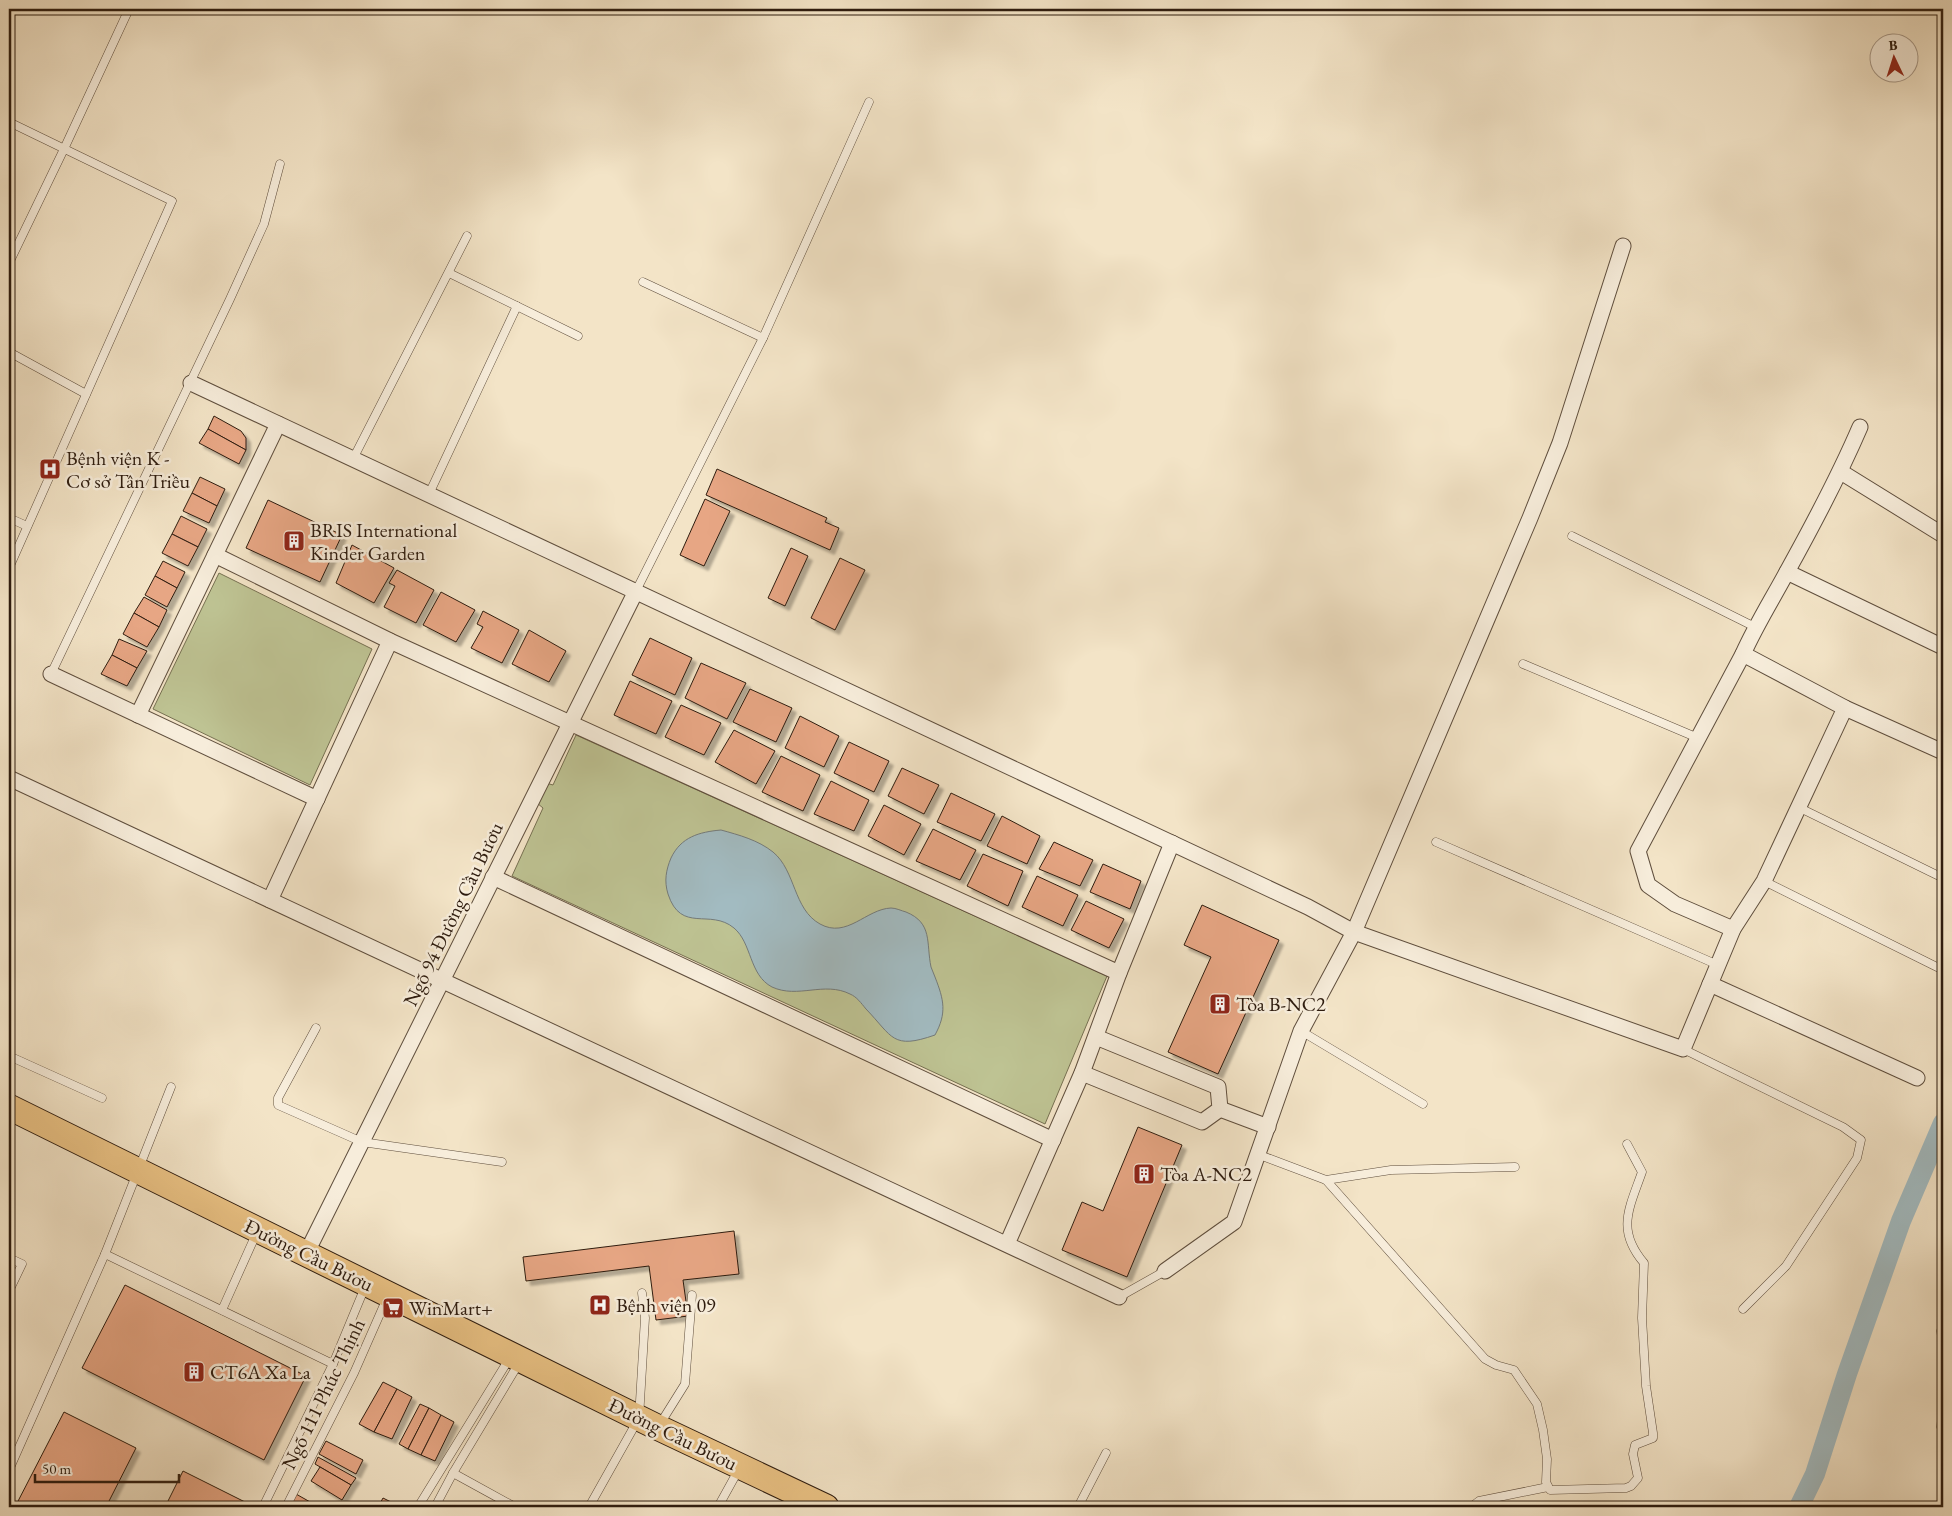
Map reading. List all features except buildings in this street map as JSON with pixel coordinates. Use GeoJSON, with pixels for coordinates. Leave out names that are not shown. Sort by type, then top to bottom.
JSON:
{"type":"FeatureCollection","features":[{"type":"Feature","properties":{"kind":"main road","name":"Đường Cầu Bươu"},"geometry":{"type":"LineString","coordinates":[[9,1107],[648,1423],[826,1507]]}},
{"type":"Feature","properties":{"kind":"street"},"geometry":{"type":"LineString","coordinates":[[1165,1271],[1234,1222],[1301,1030],[1354,932],[1560,443],[1623,246]]}},
{"type":"Feature","properties":{"kind":"street"},"geometry":{"type":"LineString","coordinates":[[191,383],[1308,907],[1354,932],[1684,1049],[1733,929],[1764,881],[1800,808],[1845,708]]}},
{"type":"Feature","properties":{"kind":"street"},"geometry":{"type":"LineString","coordinates":[[138,715],[278,424]]}},
{"type":"Feature","properties":{"kind":"street"},"geometry":{"type":"LineString","coordinates":[[1733,929],[1675,904],[1648,885],[1638,851],[1743,654],[1755,627],[1787,572],[1840,472],[1860,427]]}},
{"type":"Feature","properties":{"kind":"street"},"geometry":{"type":"LineString","coordinates":[[1840,472],[1943,535]]}},
{"type":"Feature","properties":{"kind":"street"},"geometry":{"type":"LineString","coordinates":[[215,555],[390,641],[1118,973]]}},
{"type":"Feature","properties":{"kind":"street"},"geometry":{"type":"LineString","coordinates":[[1787,572],[1943,647]]}},
{"type":"Feature","properties":{"kind":"street","name":"Ngõ 94 Đường Cầu Bươu"},"geometry":{"type":"LineString","coordinates":[[306,1254],[636,591]]}},
{"type":"Feature","properties":{"kind":"street"},"geometry":{"type":"LineString","coordinates":[[270,900],[390,641]]}},
{"type":"Feature","properties":{"kind":"street"},"geometry":{"type":"LineString","coordinates":[[1743,654],[1845,708],[1943,752]]}},
{"type":"Feature","properties":{"kind":"street"},"geometry":{"type":"LineString","coordinates":[[51,674],[317,799]]}},
{"type":"Feature","properties":{"kind":"street"},"geometry":{"type":"LineString","coordinates":[[9,778],[1118,1297]]}},
{"type":"Feature","properties":{"kind":"street"},"geometry":{"type":"LineString","coordinates":[[1007,1244],[1082,1073],[1118,973],[1172,843]]}},
{"type":"Feature","properties":{"kind":"street"},"geometry":{"type":"LineString","coordinates":[[494,877],[1053,1140]]}},
{"type":"Feature","properties":{"kind":"street"},"geometry":{"type":"LineString","coordinates":[[1710,984],[1917,1078]]}},
{"type":"Feature","properties":{"kind":"street"},"geometry":{"type":"LineString","coordinates":[[1096,1037],[1218,1087],[1220,1109]]}},
{"type":"Feature","properties":{"kind":"street"},"geometry":{"type":"LineString","coordinates":[[1082,1073],[1202,1122],[1220,1109]]}},
{"type":"Feature","properties":{"kind":"street"},"geometry":{"type":"LineString","coordinates":[[1220,1109],[1268,1127]]}},
{"type":"Feature","properties":{"kind":"lane"},"geometry":{"type":"LineString","coordinates":[[9,263],[129,9]]}},
{"type":"Feature","properties":{"kind":"lane"},"geometry":{"type":"LineString","coordinates":[[636,591],[763,338],[868,102]]}},
{"type":"Feature","properties":{"kind":"lane"},"geometry":{"type":"LineString","coordinates":[[9,122],[172,202],[9,568]]}},
{"type":"Feature","properties":{"kind":"lane"},"geometry":{"type":"LineString","coordinates":[[51,674],[191,383],[264,224],[280,164]]}},
{"type":"Feature","properties":{"kind":"lane"},"geometry":{"type":"LineString","coordinates":[[353,459],[449,273],[466,236]]}},
{"type":"Feature","properties":{"kind":"lane"},"geometry":{"type":"LineString","coordinates":[[449,273],[578,336]]}},
{"type":"Feature","properties":{"kind":"lane"},"geometry":{"type":"LineString","coordinates":[[643,282],[763,338]]}},
{"type":"Feature","properties":{"kind":"lane"},"geometry":{"type":"LineString","coordinates":[[429,494],[517,306]]}},
{"type":"Feature","properties":{"kind":"lane"},"geometry":{"type":"LineString","coordinates":[[9,352],[86,394]]}},
{"type":"Feature","properties":{"kind":"lane"},"geometry":{"type":"LineString","coordinates":[[9,518],[27,526]]}},
{"type":"Feature","properties":{"kind":"lane"},"geometry":{"type":"LineString","coordinates":[[1572,536],[1755,627]]}},
{"type":"Feature","properties":{"kind":"lane"},"geometry":{"type":"LineString","coordinates":[[1523,664],[1698,738]]}},
{"type":"Feature","properties":{"kind":"lane"},"geometry":{"type":"LineString","coordinates":[[1800,808],[1943,878]]}},
{"type":"Feature","properties":{"kind":"lane"},"geometry":{"type":"LineString","coordinates":[[1436,842],[1718,964]]}},
{"type":"Feature","properties":{"kind":"lane"},"geometry":{"type":"LineString","coordinates":[[1764,881],[1943,970]]}},
{"type":"Feature","properties":{"kind":"lane"},"geometry":{"type":"LineString","coordinates":[[316,1028],[278,1098],[278,1105],[362,1142],[502,1162]]}},
{"type":"Feature","properties":{"kind":"lane"},"geometry":{"type":"LineString","coordinates":[[1301,1030],[1423,1104]]}},
{"type":"Feature","properties":{"kind":"lane"},"geometry":{"type":"LineString","coordinates":[[1684,1049],[1843,1128],[1861,1140],[1857,1158],[1786,1266],[1743,1309]]}},
{"type":"Feature","properties":{"kind":"lane"},"geometry":{"type":"LineString","coordinates":[[9,1056],[102,1098]]}},
{"type":"Feature","properties":{"kind":"lane"},"geometry":{"type":"LineString","coordinates":[[9,1470],[105,1254],[171,1087]]}},
{"type":"Feature","properties":{"kind":"lane"},"geometry":{"type":"LineString","coordinates":[[1470,1507],[1479,1501],[1548,1488],[1555,1491],[1631,1486],[1638,1478],[1633,1449],[1640,1442],[1653,1438],[1646,1386],[1642,1318],[1644,1263],[1634,1251],[1626,1231],[1630,1208],[1642,1172],[1627,1144]]}},
{"type":"Feature","properties":{"kind":"lane"},"geometry":{"type":"LineString","coordinates":[[1257,1154],[1326,1180],[1485,1359],[1496,1365],[1514,1370],[1537,1404],[1543,1430],[1548,1488]]}},
{"type":"Feature","properties":{"kind":"lane"},"geometry":{"type":"LineString","coordinates":[[1326,1180],[1391,1170],[1515,1167]]}},
{"type":"Feature","properties":{"kind":"lane"},"geometry":{"type":"LineString","coordinates":[[222,1310],[258,1230]]}},
{"type":"Feature","properties":{"kind":"lane"},"geometry":{"type":"LineString","coordinates":[[105,1254],[333,1364]]}},
{"type":"Feature","properties":{"kind":"lane"},"geometry":{"type":"LineString","coordinates":[[9,1258],[22,1264],[9,1291]]}},
{"type":"Feature","properties":{"kind":"lane"},"geometry":{"type":"LineString","coordinates":[[1118,1297],[1165,1271]]}},
{"type":"Feature","properties":{"kind":"lane"},"geometry":{"type":"LineString","coordinates":[[263,1507],[333,1364],[378,1288]]}},
{"type":"Feature","properties":{"kind":"lane","name":"Ngõ 111 Phúc Thịnh"},"geometry":{"type":"LineString","coordinates":[[286,1507],[354,1373],[378,1288]]}},
{"type":"Feature","properties":{"kind":"lane"},"geometry":{"type":"LineString","coordinates":[[642,1293],[645,1318],[648,1423]]}},
{"type":"Feature","properties":{"kind":"lane"},"geometry":{"type":"LineString","coordinates":[[589,1507],[648,1423],[685,1384],[692,1295]]}},
{"type":"Feature","properties":{"kind":"lane"},"geometry":{"type":"LineString","coordinates":[[1943,1324],[1941,1331],[1943,1347]]}},
{"type":"Feature","properties":{"kind":"lane"},"geometry":{"type":"LineString","coordinates":[[435,1507],[516,1357]]}},
{"type":"Feature","properties":{"kind":"lane"},"geometry":{"type":"LineString","coordinates":[[418,1507],[516,1357]]}},
{"type":"Feature","properties":{"kind":"lane"},"geometry":{"type":"LineString","coordinates":[[1943,1405],[1941,1427],[1943,1430]]}},
{"type":"Feature","properties":{"kind":"lane"},"geometry":{"type":"LineString","coordinates":[[1078,1507],[1106,1453]]}},
{"type":"Feature","properties":{"kind":"lane"},"geometry":{"type":"LineString","coordinates":[[718,1507],[740,1466]]}},
{"type":"Feature","properties":{"kind":"lane"},"geometry":{"type":"LineString","coordinates":[[453,1473],[514,1507]]}},
{"type":"Feature","properties":{"kind":"green space"},"geometry":{"type":"Polygon","coordinates":[[[219,573],[372,649],[310,785],[153,709],[219,573]]]}},
{"type":"Feature","properties":{"kind":"green space"},"geometry":{"type":"Polygon","coordinates":[[[576,735],[1107,976],[1045,1124],[512,876],[543,808],[537,803],[546,783],[553,785],[576,735]]]}},
{"type":"Feature","properties":{"kind":"water"},"geometry":{"type":"Polygon","coordinates":[[[721,830],[755,841],[773,852],[786,869],[804,909],[820,924],[830,928],[848,926],[873,913],[891,908],[906,912],[921,922],[927,935],[931,967],[943,1006],[943,1013],[935,1035],[910,1041],[901,1041],[894,1038],[857,998],[840,990],[792,991],[772,987],[759,975],[740,934],[734,928],[725,922],[697,919],[680,913],[668,894],[666,885],[666,876],[671,858],[685,840],[705,832],[721,830]]]}},
{"type":"Feature","properties":{"kind":"waterway"},"geometry":{"type":"LineString","coordinates":[[1799,1507],[1815,1474],[1847,1374],[1901,1221],[1943,1123]]}},
{"type":"Feature","properties":{"kind":"place","name":"Bệnh viện K - Cơ sở Tân Triều"},"geometry":{"type":"Point","coordinates":[50,469]}},
{"type":"Feature","properties":{"kind":"place","name":"BRIS International Kinder Garden"},"geometry":{"type":"Point","coordinates":[294,541]}},
{"type":"Feature","properties":{"kind":"place","name":"Tòa B-NC2"},"geometry":{"type":"Point","coordinates":[1220,1004]}},
{"type":"Feature","properties":{"kind":"place","name":"Tòa A-NC2"},"geometry":{"type":"Point","coordinates":[1144,1174]}},
{"type":"Feature","properties":{"kind":"place","name":"Bệnh viện 09"},"geometry":{"type":"Point","coordinates":[600,1305]}},
{"type":"Feature","properties":{"kind":"place","name":"WinMart+"},"geometry":{"type":"Point","coordinates":[393,1308]}},
{"type":"Feature","properties":{"kind":"place","name":"CT6A Xa La"},"geometry":{"type":"Point","coordinates":[194,1372]}}]}
